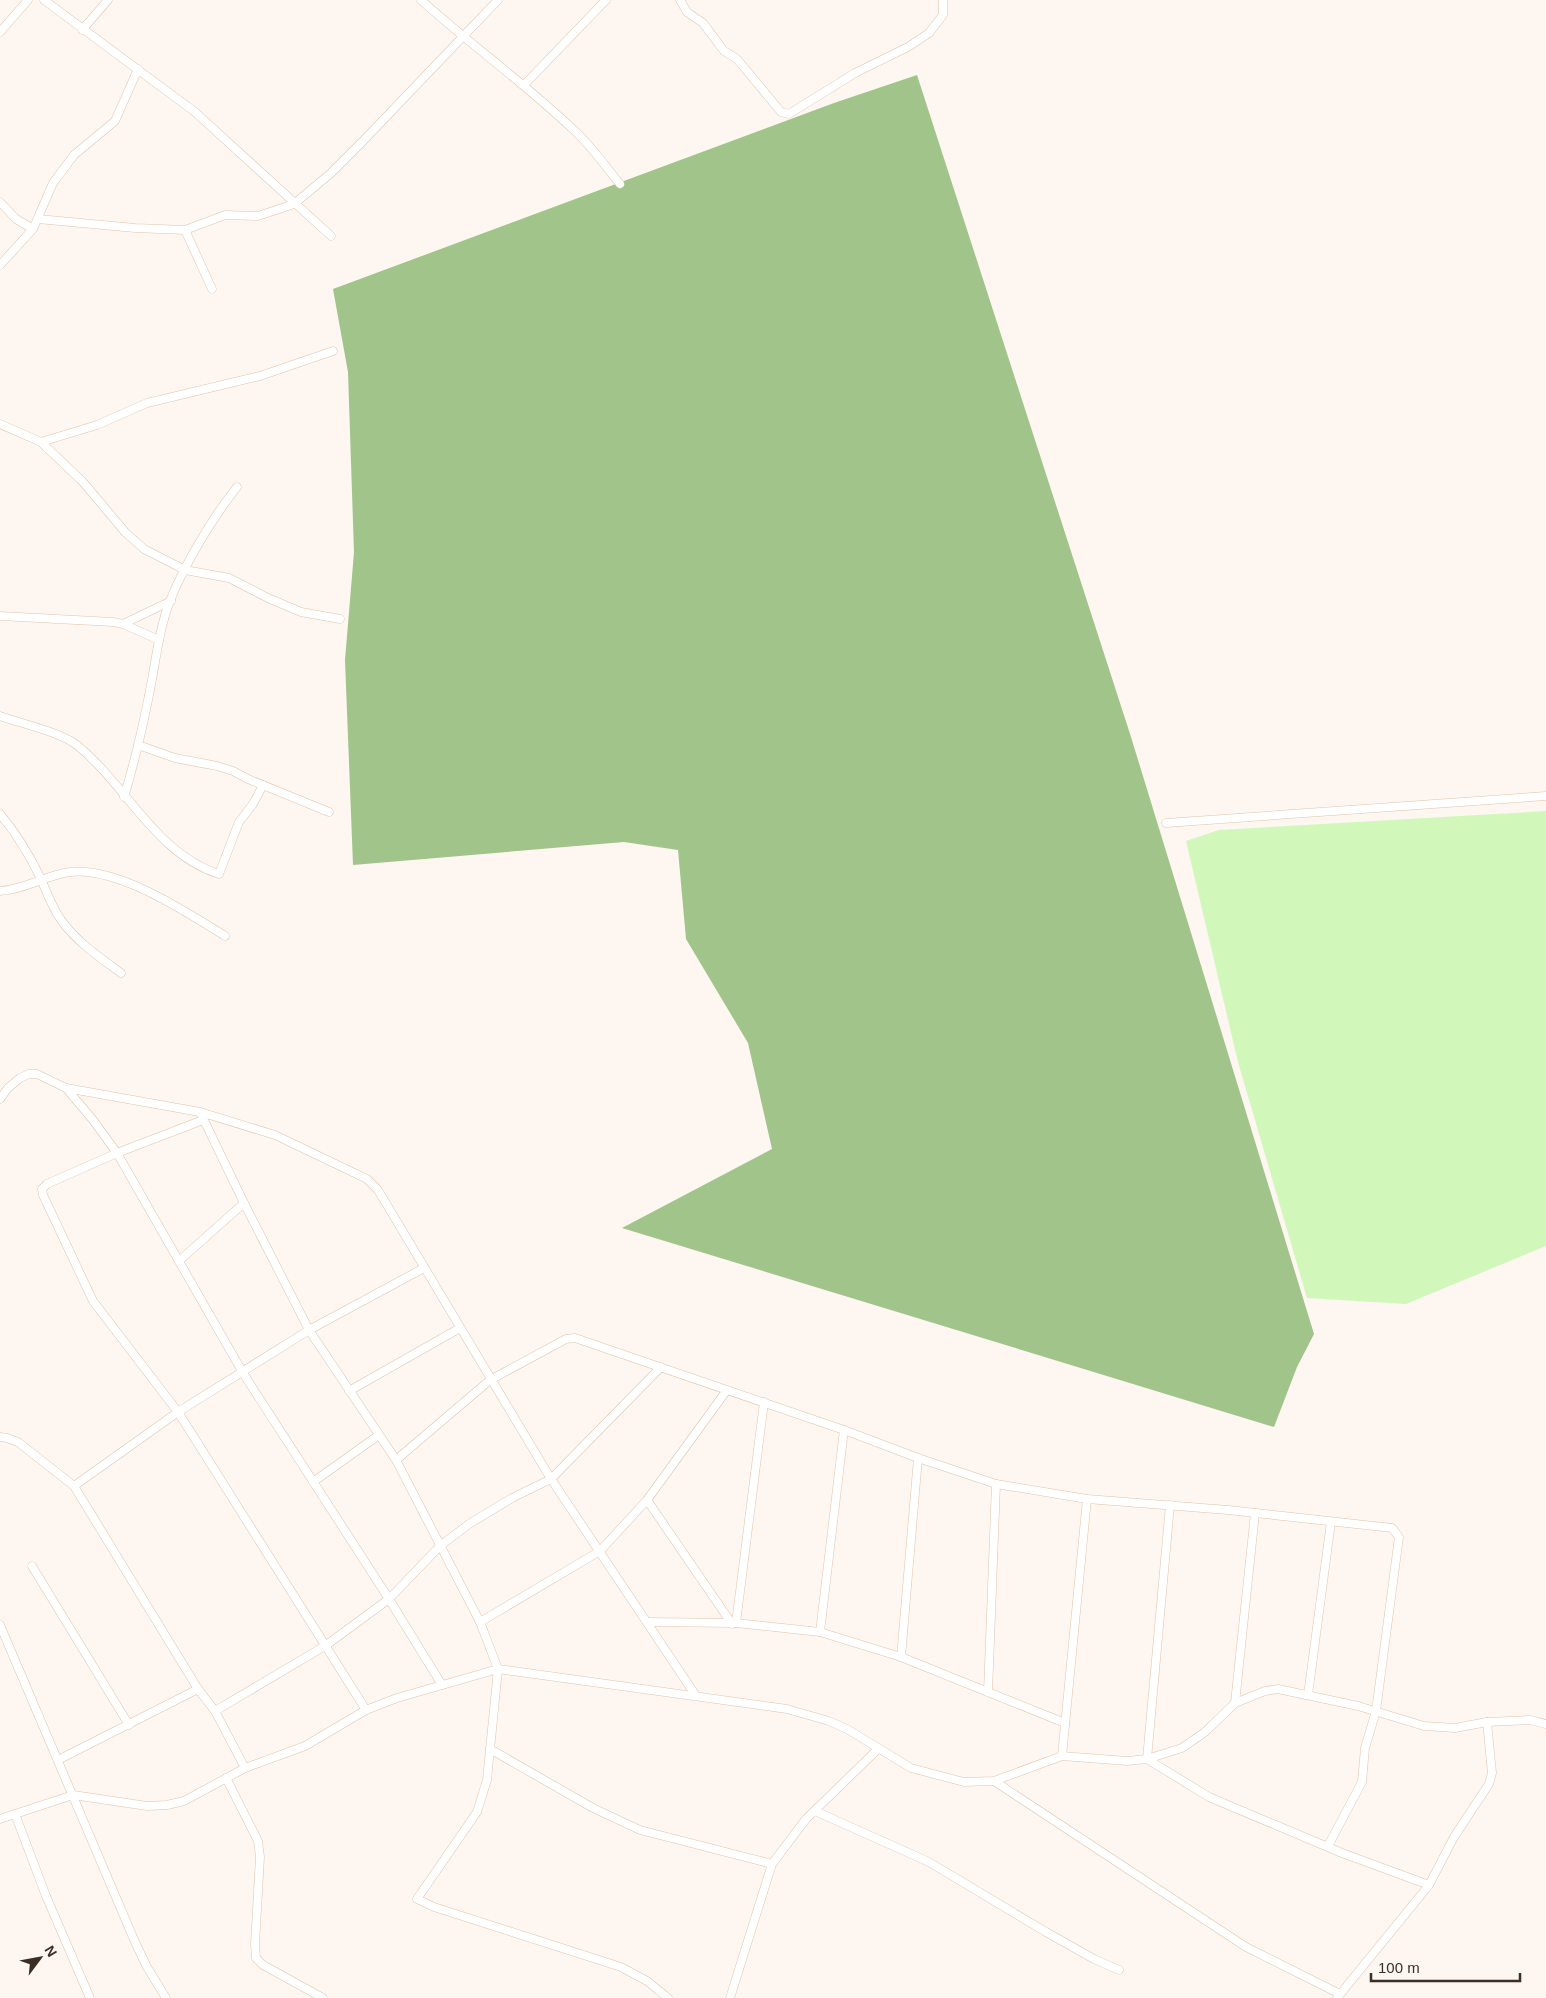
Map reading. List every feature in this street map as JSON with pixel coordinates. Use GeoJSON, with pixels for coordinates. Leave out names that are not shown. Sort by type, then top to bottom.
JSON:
{"type":"FeatureCollection","features":[{"type":"Feature","properties":{"kind":"street"},"geometry":{"type":"LineString","coordinates":[[44,0],[195,112],[331,236]]}},
{"type":"Feature","properties":{"kind":"street"},"geometry":{"type":"LineString","coordinates":[[82,30],[108,0]]}},
{"type":"Feature","properties":{"kind":"street"},"geometry":{"type":"LineString","coordinates":[[421,0],[463,37],[524,85],[578,133],[620,184]]}},
{"type":"Feature","properties":{"kind":"street"},"geometry":{"type":"LineString","coordinates":[[38,219],[135,228],[185,230],[225,215],[258,216],[294,204],[331,173],[498,0]]}},
{"type":"Feature","properties":{"kind":"street"},"geometry":{"type":"LineString","coordinates":[[524,85],[606,0]]}},
{"type":"Feature","properties":{"kind":"street"},"geometry":{"type":"LineString","coordinates":[[680,0],[687,12],[703,23],[724,50],[737,59],[782,112],[789,114],[855,73],[908,47],[929,33],[943,14],[942,0]]}},
{"type":"Feature","properties":{"kind":"street"},"geometry":{"type":"LineString","coordinates":[[0,32],[26,1]]}},
{"type":"Feature","properties":{"kind":"street"},"geometry":{"type":"LineString","coordinates":[[0,265],[33,229],[53,183],[74,155],[115,121],[138,68]]}},
{"type":"Feature","properties":{"kind":"street"},"geometry":{"type":"LineString","coordinates":[[0,202],[16,219],[33,229]]}},
{"type":"Feature","properties":{"kind":"street"},"geometry":{"type":"LineString","coordinates":[[185,230],[212,289]]}},
{"type":"Feature","properties":{"kind":"street"},"geometry":{"type":"LineString","coordinates":[[41,442],[97,425],[147,403],[260,376],[334,351]]}},
{"type":"Feature","properties":{"kind":"street"},"geometry":{"type":"LineString","coordinates":[[0,424],[41,442],[83,482],[132,540],[144,549],[185,570],[221,576],[302,612],[340,619]]}},
{"type":"Feature","properties":{"kind":"street"},"geometry":{"type":"LineString","coordinates":[[124,796],[138,745],[159,640],[170,601],[185,570],[222,506],[237,487]]}},
{"type":"Feature","properties":{"kind":"street"},"geometry":{"type":"LineString","coordinates":[[123,624],[170,601]]}},
{"type":"Feature","properties":{"kind":"street"},"geometry":{"type":"LineString","coordinates":[[0,616],[113,622],[123,624],[159,640]]}},
{"type":"Feature","properties":{"kind":"street"},"geometry":{"type":"LineString","coordinates":[[0,716],[66,739],[77,745],[102,769],[124,796],[178,853],[209,871],[219,874],[239,822],[253,804],[263,785]]}},
{"type":"Feature","properties":{"kind":"street"},"geometry":{"type":"LineString","coordinates":[[138,745],[175,758],[217,766],[329,812]]}},
{"type":"Feature","properties":{"kind":"street"},"geometry":{"type":"LineString","coordinates":[[1166,822],[1546,796]]}},
{"type":"Feature","properties":{"kind":"street"},"geometry":{"type":"LineString","coordinates":[[0,814],[10,826],[41,880],[51,903],[70,932],[81,944],[121,973]]}},
{"type":"Feature","properties":{"kind":"street"},"geometry":{"type":"LineString","coordinates":[[0,891],[11,891],[41,880],[72,872],[95,873],[134,886],[174,906],[225,936]]}},
{"type":"Feature","properties":{"kind":"street"},"geometry":{"type":"LineString","coordinates":[[0,1099],[8,1088],[20,1078],[29,1074],[37,1074],[66,1088],[202,1116],[275,1135],[367,1180],[378,1190],[551,1479],[696,1696]]}},
{"type":"Feature","properties":{"kind":"street"},"geometry":{"type":"LineString","coordinates":[[66,1088],[117,1153],[243,1373],[389,1599],[442,1685]]}},
{"type":"Feature","properties":{"kind":"street"},"geometry":{"type":"LineString","coordinates":[[202,1116],[47,1184],[42,1189],[43,1195],[93,1301],[178,1412],[366,1710]]}},
{"type":"Feature","properties":{"kind":"street"},"geometry":{"type":"LineString","coordinates":[[202,1116],[309,1330],[396,1460],[480,1622],[498,1669],[487,1780],[477,1812],[418,1899],[434,1907],[583,1954],[621,1968],[647,1981],[668,1998]]}},
{"type":"Feature","properties":{"kind":"street"},"geometry":{"type":"LineString","coordinates":[[179,1261],[244,1203]]}},
{"type":"Feature","properties":{"kind":"street"},"geometry":{"type":"LineString","coordinates":[[74,1486],[178,1412],[309,1330],[424,1268]]}},
{"type":"Feature","properties":{"kind":"street"},"geometry":{"type":"LineString","coordinates":[[349,1391],[460,1328]]}},
{"type":"Feature","properties":{"kind":"street"},"geometry":{"type":"LineString","coordinates":[[396,1460],[490,1380],[569,1338],[575,1338],[996,1484],[1087,1499],[1255,1513],[1392,1528],[1399,1537],[1376,1712],[1365,1748],[1362,1782],[1328,1846]]}},
{"type":"Feature","properties":{"kind":"street"},"geometry":{"type":"LineString","coordinates":[[215,1711],[325,1646],[389,1599],[440,1546],[469,1524],[512,1498],[551,1479],[661,1367]]}},
{"type":"Feature","properties":{"kind":"street"},"geometry":{"type":"LineString","coordinates":[[480,1622],[600,1551],[647,1500],[727,1390]]}},
{"type":"Feature","properties":{"kind":"street"},"geometry":{"type":"LineString","coordinates":[[734,1624],[764,1402]]}},
{"type":"Feature","properties":{"kind":"street"},"geometry":{"type":"LineString","coordinates":[[820,1632],[844,1430]]}},
{"type":"Feature","properties":{"kind":"street"},"geometry":{"type":"LineString","coordinates":[[313,1482],[379,1435]]}},
{"type":"Feature","properties":{"kind":"street"},"geometry":{"type":"LineString","coordinates":[[0,1437],[18,1442],[74,1486],[198,1688],[215,1711],[245,1768]]}},
{"type":"Feature","properties":{"kind":"street"},"geometry":{"type":"LineString","coordinates":[[901,1657],[918,1458]]}},
{"type":"Feature","properties":{"kind":"street"},"geometry":{"type":"LineString","coordinates":[[988,1692],[996,1484]]}},
{"type":"Feature","properties":{"kind":"street"},"geometry":{"type":"LineString","coordinates":[[1062,1756],[1087,1499]]}},
{"type":"Feature","properties":{"kind":"street"},"geometry":{"type":"LineString","coordinates":[[647,1500],[734,1624]]}},
{"type":"Feature","properties":{"kind":"street"},"geometry":{"type":"LineString","coordinates":[[1147,1759],[1170,1505]]}},
{"type":"Feature","properties":{"kind":"street"},"geometry":{"type":"LineString","coordinates":[[1235,1703],[1255,1513]]}},
{"type":"Feature","properties":{"kind":"street"},"geometry":{"type":"LineString","coordinates":[[1308,1694],[1331,1522]]}},
{"type":"Feature","properties":{"kind":"street"},"geometry":{"type":"LineString","coordinates":[[32,1566],[129,1724]]}},
{"type":"Feature","properties":{"kind":"street"},"geometry":{"type":"LineString","coordinates":[[647,1622],[734,1624],[820,1632],[901,1657],[1065,1723]]}},
{"type":"Feature","properties":{"kind":"street"},"geometry":{"type":"LineString","coordinates":[[0,1626],[135,1942],[166,1998]]}},
{"type":"Feature","properties":{"kind":"street"},"geometry":{"type":"LineString","coordinates":[[0,1819],[73,1796],[146,1806],[167,1805],[184,1801],[245,1768],[305,1746],[366,1710],[397,1698],[498,1669],[787,1709],[829,1721],[847,1729],[911,1768],[964,1782],[994,1781],[1062,1756],[1127,1761],[1147,1759],[1182,1748],[1205,1732],[1235,1703],[1264,1690],[1278,1689],[1308,1694],[1424,1726],[1455,1728],[1487,1722],[1530,1720],[1546,1724]]}},
{"type":"Feature","properties":{"kind":"street"},"geometry":{"type":"LineString","coordinates":[[58,1760],[198,1688]]}},
{"type":"Feature","properties":{"kind":"street"},"geometry":{"type":"LineString","coordinates":[[994,1781],[1246,1946],[1338,1996],[1429,1885],[1454,1838],[1489,1784],[1492,1768],[1487,1722]]}},
{"type":"Feature","properties":{"kind":"street"},"geometry":{"type":"LineString","coordinates":[[490,1749],[593,1808],[640,1830],[772,1864]]}},
{"type":"Feature","properties":{"kind":"street"},"geometry":{"type":"LineString","coordinates":[[730,1998],[772,1864],[778,1854],[815,1811],[878,1749]]}},
{"type":"Feature","properties":{"kind":"street"},"geometry":{"type":"LineString","coordinates":[[1147,1759],[1209,1797],[1429,1885]]}},
{"type":"Feature","properties":{"kind":"street"},"geometry":{"type":"LineString","coordinates":[[226,1778],[258,1841],[260,1857],[254,1944],[256,1958],[263,1965],[323,1998]]}},
{"type":"Feature","properties":{"kind":"street"},"geometry":{"type":"LineString","coordinates":[[815,1811],[929,1862],[1054,1937],[1094,1959],[1119,1970]]}},
{"type":"Feature","properties":{"kind":"street"},"geometry":{"type":"LineString","coordinates":[[15,1814],[46,1896],[90,1998]]}},
{"type":"Feature","properties":{"kind":"green space"},"geometry":{"type":"Polygon","coordinates":[[[917,75],[1131,737],[1314,1334],[1297,1367],[1274,1427],[622,1228],[772,1149],[748,1043],[686,939],[678,850],[624,842],[353,865],[345,660],[354,552],[348,372],[333,289],[834,103],[917,75]]]}},
{"type":"Feature","properties":{"kind":"green space"},"geometry":{"type":"Polygon","coordinates":[[[1546,811],[1546,1246],[1406,1304],[1307,1298],[1238,1062],[1186,841],[1219,830],[1546,811]]]}}]}
